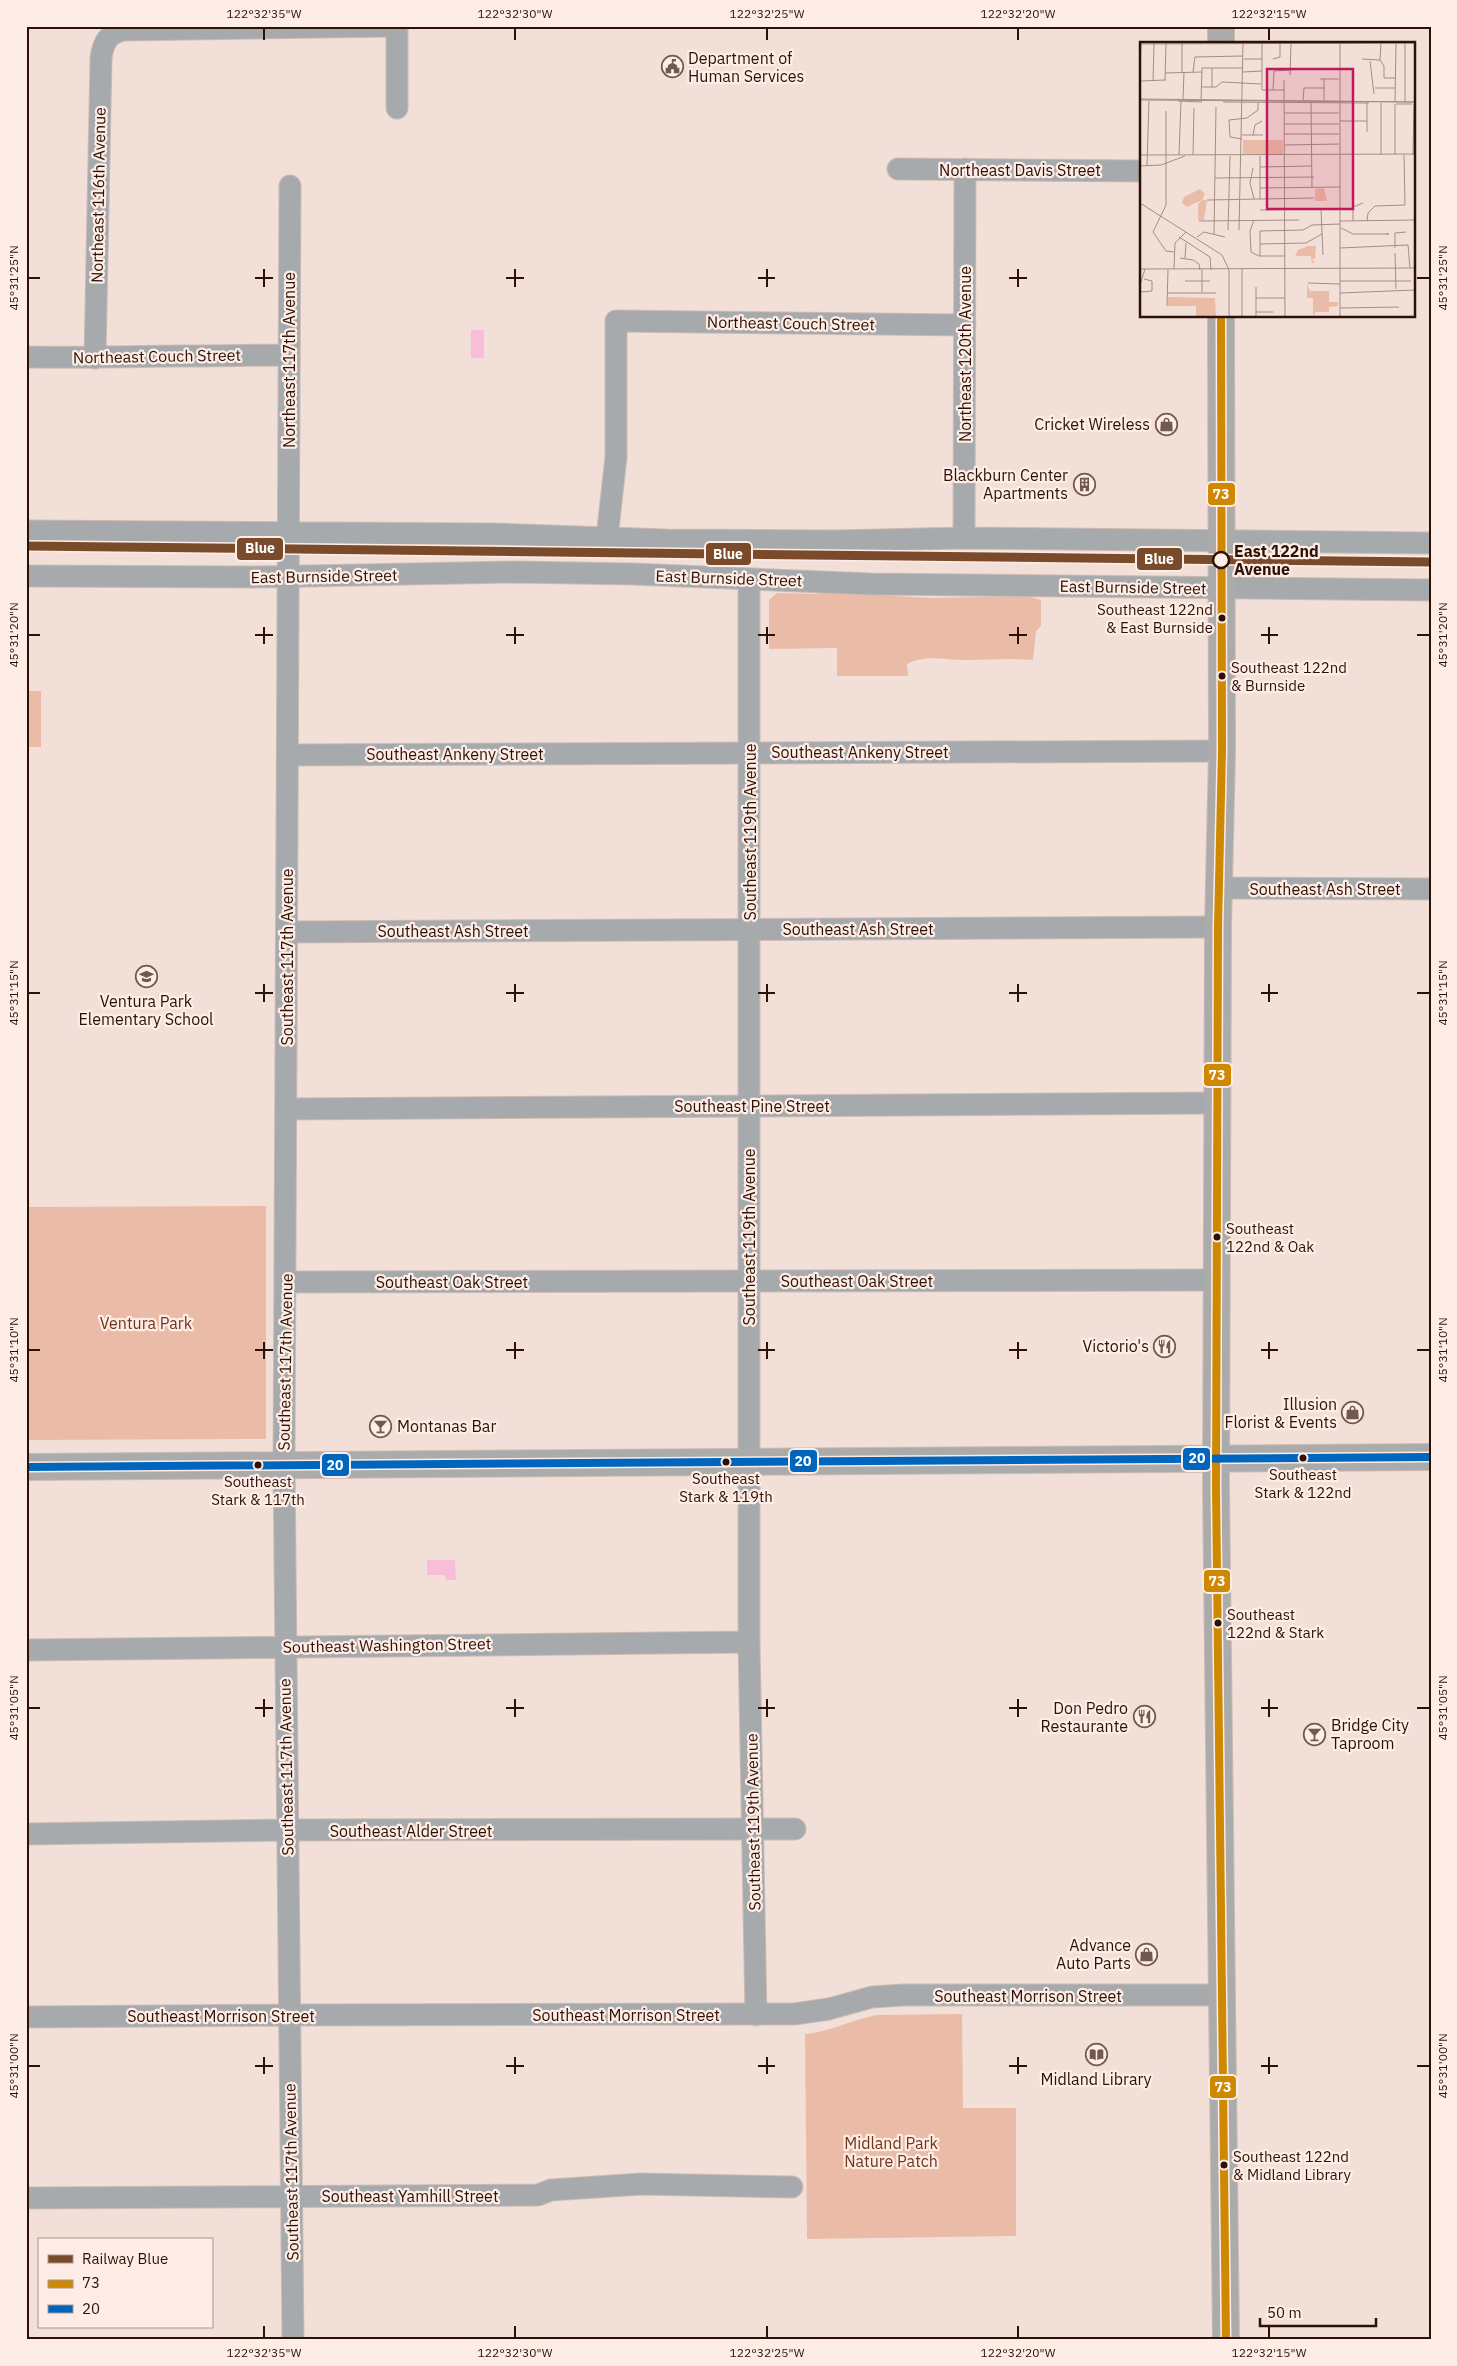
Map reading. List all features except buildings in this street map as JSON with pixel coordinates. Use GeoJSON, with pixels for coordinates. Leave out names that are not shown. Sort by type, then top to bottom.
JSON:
{"type":"FeatureCollection","features":[{"type":"Feature","properties":{"kind":"main road"},"geometry":{"type":"LineString","coordinates":[[1221,26],[1221,42]]}},
{"type":"Feature","properties":{"kind":"main road"},"geometry":{"type":"LineString","coordinates":[[1221,318],[1222,751],[1218,927],[1217,1459],[1226,2340]]}},
{"type":"Feature","properties":{"kind":"main road"},"geometry":{"type":"LineString","coordinates":[[26,1467],[1431,1458]]}},
{"type":"Feature","properties":{"kind":"street","name":"Northeast 116th Avenue"},"geometry":{"type":"LineString","coordinates":[[95,358],[102,50],[110,35],[124,30],[397,26]]}},
{"type":"Feature","properties":{"kind":"street"},"geometry":{"type":"LineString","coordinates":[[397,26],[397,108]]}},
{"type":"Feature","properties":{"kind":"street","name":"Northeast Davis Street"},"geometry":{"type":"LineString","coordinates":[[898,169],[1140,171]]}},
{"type":"Feature","properties":{"kind":"street","name":"Northeast 120th Avenue"},"geometry":{"type":"LineString","coordinates":[[964,538],[965,169]]}},
{"type":"Feature","properties":{"kind":"street","name":"Northeast 117th Avenue"},"geometry":{"type":"LineString","coordinates":[[288,534],[290,186]]}},
{"type":"Feature","properties":{"kind":"street","name":"Northeast Couch Street"},"geometry":{"type":"LineString","coordinates":[[607,538],[616,456],[616,321],[965,325]]}},
{"type":"Feature","properties":{"kind":"street","name":"Northeast Couch Street"},"geometry":{"type":"LineString","coordinates":[[26,357],[132,358],[187,355],[289,355]]}},
{"type":"Feature","properties":{"kind":"street","name":"East Burnside Street"},"geometry":{"type":"LineString","coordinates":[[26,531],[494,534],[834,542],[964,538],[1222,564],[1431,590]]}},
{"type":"Feature","properties":{"kind":"street","name":"Southeast 117th Avenue"},"geometry":{"type":"LineString","coordinates":[[288,534],[284,1465],[292,2340]]}},
{"type":"Feature","properties":{"kind":"street","name":"East Burnside Street"},"geometry":{"type":"LineString","coordinates":[[26,576],[288,576],[516,572],[871,584],[1222,564],[1431,543]]}},
{"type":"Feature","properties":{"kind":"street","name":"Southeast 119th Avenue"},"geometry":{"type":"LineString","coordinates":[[749,579],[751,930],[748,1462],[749,1642],[756,2014]]}},
{"type":"Feature","properties":{"kind":"street","name":"Southeast Ankeny Street"},"geometry":{"type":"LineString","coordinates":[[288,755],[1222,751]]}},
{"type":"Feature","properties":{"kind":"street","name":"Southeast Ash Street"},"geometry":{"type":"LineString","coordinates":[[1219,888],[1431,888]]}},
{"type":"Feature","properties":{"kind":"street","name":"Southeast Ash Street"},"geometry":{"type":"LineString","coordinates":[[287,932],[1218,927]]}},
{"type":"Feature","properties":{"kind":"street","name":"Southeast Pine Street"},"geometry":{"type":"LineString","coordinates":[[286,1109],[1218,1104]]}},
{"type":"Feature","properties":{"kind":"street","name":"Southeast Oak Street"},"geometry":{"type":"LineString","coordinates":[[286,1282],[1218,1280]]}},
{"type":"Feature","properties":{"kind":"street","name":"Southeast Washington Street"},"geometry":{"type":"LineString","coordinates":[[26,1650],[749,1642]]}},
{"type":"Feature","properties":{"kind":"street","name":"Southeast Alder Street"},"geometry":{"type":"LineString","coordinates":[[26,1834],[287,1830],[795,1830]]}},
{"type":"Feature","properties":{"kind":"street","name":"Southeast Morrison Street"},"geometry":{"type":"LineString","coordinates":[[26,2017],[289,2014],[756,2014],[811,2013],[872,1997],[903,1995],[1223,1996]]}},
{"type":"Feature","properties":{"kind":"street","name":"Southeast Yamhill Street"},"geometry":{"type":"LineString","coordinates":[[26,2198],[538,2195],[551,2190],[641,2184],[792,2187]]}},
{"type":"Feature","properties":{"kind":"green space"},"geometry":{"type":"Polygon","coordinates":[[[820,592],[932,598],[1026,596],[1041,600],[1041,626],[1036,631],[1033,660],[928,658],[907,664],[908,676],[837,676],[837,648],[769,649],[769,600],[777,593],[816,594],[820,592]]]}},
{"type":"Feature","properties":{"kind":"green space"},"geometry":{"type":"Polygon","coordinates":[[[26,691],[41,691],[41,747],[26,747],[26,691]]]}},
{"type":"Feature","properties":{"kind":"green space","name":"Ventura Park"},"geometry":{"type":"Polygon","coordinates":[[[266,1206],[266,1439],[26,1440],[26,1207],[266,1206]]]}},
{"type":"Feature","properties":{"kind":"green space","name":"Midland Park Nature Patch"},"geometry":{"type":"Polygon","coordinates":[[[962,2014],[963,2108],[1016,2108],[1016,2236],[807,2239],[805,2034],[824,2031],[877,2015],[962,2014]]]}},
{"type":"Feature","properties":{"kind":"shaded area"},"geometry":{"type":"Polygon","coordinates":[[[471,330],[484,330],[484,358],[471,358],[471,330]]]}},
{"type":"Feature","properties":{"kind":"shaded area"},"geometry":{"type":"Polygon","coordinates":[[[427,1560],[455,1560],[456,1580],[446,1580],[445,1575],[427,1575],[427,1560]]]}},
{"type":"Feature","properties":{"kind":"rail line","name":"Blue"},"geometry":{"type":"LineString","coordinates":[[26,546],[1431,562]]}},
{"type":"Feature","properties":{"kind":"transit line","name":"73"},"geometry":{"type":"LineString","coordinates":[[1221,318],[1222,751],[1218,927],[1216,1487],[1226,2340]]}},
{"type":"Feature","properties":{"kind":"transit line","name":"20"},"geometry":{"type":"LineString","coordinates":[[26,1467],[1431,1457]]}},
{"type":"Feature","properties":{"kind":"place","name":"Department of Human Services"},"geometry":{"type":"Point","coordinates":[672,67]}},
{"type":"Feature","properties":{"kind":"place","name":"Cricket Wireless"},"geometry":{"type":"Point","coordinates":[1166,424]}},
{"type":"Feature","properties":{"kind":"place","name":"Blackburn Center Apartments"},"geometry":{"type":"Point","coordinates":[1084,484]}},
{"type":"Feature","properties":{"kind":"place","name":"East 122nd Avenue"},"geometry":{"type":"Point","coordinates":[1221,560]}},
{"type":"Feature","properties":{"kind":"place","name":"Southeast 122nd & East Burnside"},"geometry":{"type":"Point","coordinates":[1222,618]}},
{"type":"Feature","properties":{"kind":"place","name":"Southeast 122nd & Burnside"},"geometry":{"type":"Point","coordinates":[1222,676]}},
{"type":"Feature","properties":{"kind":"place","name":"Ventura Park Elementary School"},"geometry":{"type":"Point","coordinates":[146,977]}},
{"type":"Feature","properties":{"kind":"place","name":"Southeast 122nd & Oak"},"geometry":{"type":"Point","coordinates":[1217,1237]}},
{"type":"Feature","properties":{"kind":"place","name":"Victorio's"},"geometry":{"type":"Point","coordinates":[1165,1346]}},
{"type":"Feature","properties":{"kind":"place","name":"Illusion Florist & Events"},"geometry":{"type":"Point","coordinates":[1353,1413]}},
{"type":"Feature","properties":{"kind":"place","name":"Montanas Bar"},"geometry":{"type":"Point","coordinates":[381,1426]}},
{"type":"Feature","properties":{"kind":"place","name":"Southeast Stark & 122nd"},"geometry":{"type":"Point","coordinates":[1303,1458]}},
{"type":"Feature","properties":{"kind":"place","name":"Southeast Stark & 119th"},"geometry":{"type":"Point","coordinates":[726,1462]}},
{"type":"Feature","properties":{"kind":"place","name":"Southeast Stark & 117th"},"geometry":{"type":"Point","coordinates":[258,1465]}},
{"type":"Feature","properties":{"kind":"place","name":"Southeast 122nd & Stark"},"geometry":{"type":"Point","coordinates":[1218,1623]}},
{"type":"Feature","properties":{"kind":"place","name":"Don Pedro Restaurante"},"geometry":{"type":"Point","coordinates":[1144,1717]}},
{"type":"Feature","properties":{"kind":"place","name":"Bridge City Taproom"},"geometry":{"type":"Point","coordinates":[1315,1734]}},
{"type":"Feature","properties":{"kind":"place","name":"Advance Auto Parts"},"geometry":{"type":"Point","coordinates":[1147,1954]}},
{"type":"Feature","properties":{"kind":"place","name":"Midland Library"},"geometry":{"type":"Point","coordinates":[1096,2055]}},
{"type":"Feature","properties":{"kind":"place","name":"Southeast 122nd & Midland Library"},"geometry":{"type":"Point","coordinates":[1224,2165]}}]}
